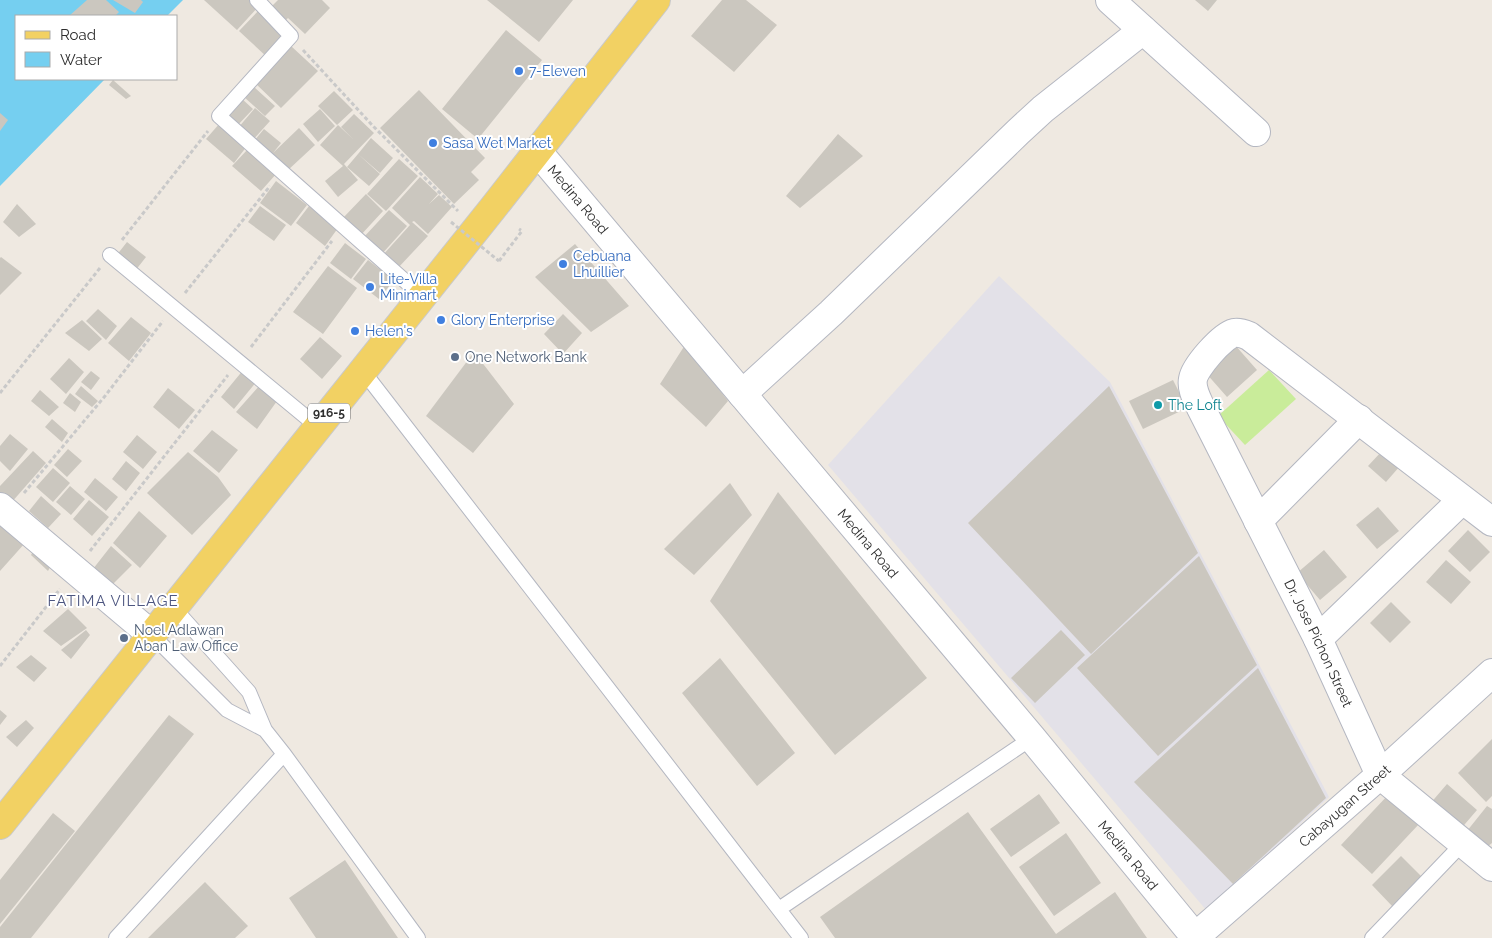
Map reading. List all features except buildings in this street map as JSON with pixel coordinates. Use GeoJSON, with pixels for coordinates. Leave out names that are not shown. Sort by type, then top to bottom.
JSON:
{"type":"FeatureCollection","features":[{"type":"Feature","properties":{"kind":"main road","name":"916-5"},"geometry":{"type":"LineString","coordinates":[[0,825],[477,229],[656,0]]}},
{"type":"Feature","properties":{"kind":"street"},"geometry":{"type":"LineString","coordinates":[[1110,0],[1256,132]]}},
{"type":"Feature","properties":{"kind":"street"},"geometry":{"type":"LineString","coordinates":[[742,394],[831,313],[1018,132],[1143,30]]}},
{"type":"Feature","properties":{"kind":"street","name":"Medina Road"},"geometry":{"type":"LineString","coordinates":[[538,152],[1032,738],[1195,937]]}},
{"type":"Feature","properties":{"kind":"street","name":"Dr. Jose Pichon Street"},"geometry":{"type":"LineString","coordinates":[[1358,419],[1258,342],[1241,333],[1233,333],[1226,337],[1200,364],[1192,380],[1194,392],[1201,408],[1318,639],[1380,775],[1492,867]]}},
{"type":"Feature","properties":{"kind":"street"},"geometry":{"type":"LineString","coordinates":[[1258,521],[1358,419],[1492,522]]}},
{"type":"Feature","properties":{"kind":"street"},"geometry":{"type":"LineString","coordinates":[[1318,639],[1462,500]]}},
{"type":"Feature","properties":{"kind":"street"},"geometry":{"type":"LineString","coordinates":[[4,510],[152,634]]}},
{"type":"Feature","properties":{"kind":"street","name":"Cabayugan Street"},"geometry":{"type":"LineString","coordinates":[[1195,937],[1380,775],[1492,672]]}},
{"type":"Feature","properties":{"kind":"lane"},"geometry":{"type":"LineString","coordinates":[[257,0],[291,36],[219,116],[422,296]]}},
{"type":"Feature","properties":{"kind":"lane"},"geometry":{"type":"LineString","coordinates":[[110,255],[318,427]]}},
{"type":"Feature","properties":{"kind":"lane"},"geometry":{"type":"LineString","coordinates":[[363,371],[801,938]]}},
{"type":"Feature","properties":{"kind":"lane"},"geometry":{"type":"LineString","coordinates":[[174,608],[249,692],[265,730],[418,938]]}},
{"type":"Feature","properties":{"kind":"lane"},"geometry":{"type":"LineString","coordinates":[[152,634],[227,710],[265,730]]}},
{"type":"Feature","properties":{"kind":"lane"},"geometry":{"type":"LineString","coordinates":[[779,909],[1032,738]]}},
{"type":"Feature","properties":{"kind":"lane"},"geometry":{"type":"LineString","coordinates":[[116,938],[284,754]]}},
{"type":"Feature","properties":{"kind":"lane"},"geometry":{"type":"LineString","coordinates":[[1372,938],[1462,844]]}},
{"type":"Feature","properties":{"kind":"path"},"geometry":{"type":"LineString","coordinates":[[291,36],[410,164],[477,229]]}},
{"type":"Feature","properties":{"kind":"path"},"geometry":{"type":"LineString","coordinates":[[0,393],[219,116]]}},
{"type":"Feature","properties":{"kind":"path"},"geometry":{"type":"LineString","coordinates":[[4,510],[105,396],[281,171]]}},
{"type":"Feature","properties":{"kind":"path"},"geometry":{"type":"LineString","coordinates":[[451,222],[499,261],[522,232],[519,229]]}},
{"type":"Feature","properties":{"kind":"path"},"geometry":{"type":"LineString","coordinates":[[0,666],[344,226]]}},
{"type":"Feature","properties":{"kind":"shaded area"},"geometry":{"type":"Polygon","coordinates":[[[999,276],[1110,382],[1329,797],[1207,911],[828,465],[999,276]]]}},
{"type":"Feature","properties":{"kind":"green space"},"geometry":{"type":"Polygon","coordinates":[[[1269,370],[1296,399],[1245,445],[1218,416],[1269,370]]]}},
{"type":"Feature","properties":{"kind":"water"},"geometry":{"type":"Polygon","coordinates":[[[0,0],[183,0],[168,15],[15,15],[15,80],[104,80],[0,186],[0,0]]]}},
{"type":"Feature","properties":{"kind":"place","name":"7-Eleven"},"geometry":{"type":"Point","coordinates":[519,71]}},
{"type":"Feature","properties":{"kind":"place","name":"Sasa Wet Market"},"geometry":{"type":"Point","coordinates":[433,143]}},
{"type":"Feature","properties":{"kind":"place","name":"Cebuana Lhuillier"},"geometry":{"type":"Point","coordinates":[563,264]}},
{"type":"Feature","properties":{"kind":"place","name":"Lite-Villa Minimart"},"geometry":{"type":"Point","coordinates":[370,287]}},
{"type":"Feature","properties":{"kind":"place","name":"Glory Enterprise"},"geometry":{"type":"Point","coordinates":[441,320]}},
{"type":"Feature","properties":{"kind":"place","name":"Helen's"},"geometry":{"type":"Point","coordinates":[355,331]}},
{"type":"Feature","properties":{"kind":"place","name":"One Network Bank"},"geometry":{"type":"Point","coordinates":[455,357]}},
{"type":"Feature","properties":{"kind":"place","name":"The Loft"},"geometry":{"type":"Point","coordinates":[1158,405]}},
{"type":"Feature","properties":{"kind":"place","name":"Noel Adlawan Aban Law Office"},"geometry":{"type":"Point","coordinates":[124,638]}},
{"type":"Feature","properties":{"kind":"district","name":"FATIMA VILLAGE"},"geometry":{"type":"Point","coordinates":[113,601]}}]}
